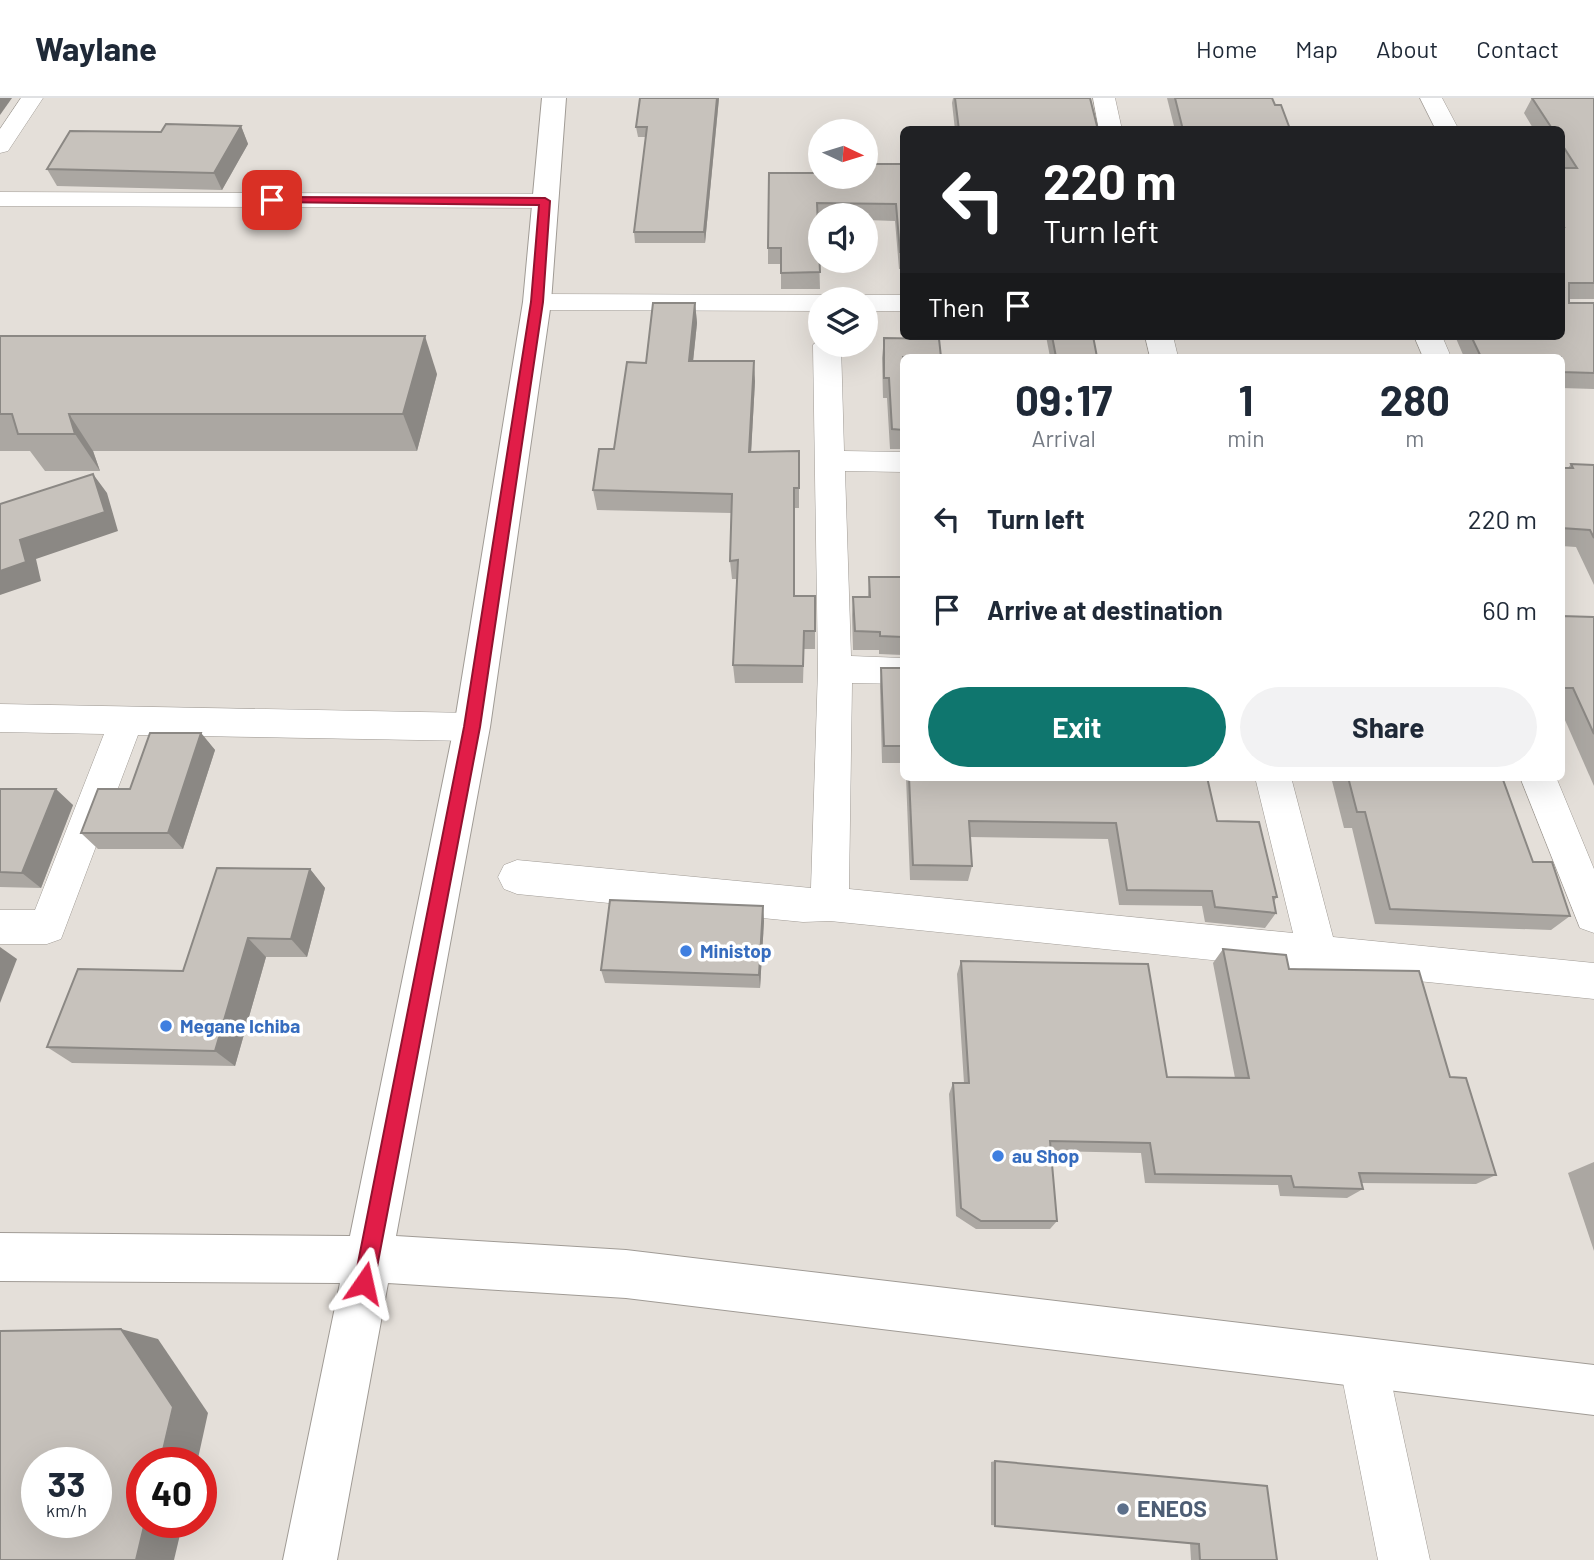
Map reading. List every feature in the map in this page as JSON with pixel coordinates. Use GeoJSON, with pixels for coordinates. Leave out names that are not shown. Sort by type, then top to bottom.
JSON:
{"type":"FeatureCollection","features":[{"type":"Feature","properties":{"kind":"street"},"geometry":{"type":"LineString","coordinates":[[310,1560],[472,727],[537,302],[554,98]]}},
{"type":"Feature","properties":{"kind":"street"},"geometry":{"type":"LineString","coordinates":[[1104,98],[1110,126]]}},
{"type":"Feature","properties":{"kind":"street"},"geometry":{"type":"LineString","coordinates":[[1431,98],[1446,126]]}},
{"type":"Feature","properties":{"kind":"street"},"geometry":{"type":"LineString","coordinates":[[0,146],[18,107]]}},
{"type":"Feature","properties":{"kind":"street"},"geometry":{"type":"LineString","coordinates":[[0,199],[545,201]]}},
{"type":"Feature","properties":{"kind":"street"},"geometry":{"type":"LineString","coordinates":[[537,302],[808,303]]}},
{"type":"Feature","properties":{"kind":"street"},"geometry":{"type":"LineString","coordinates":[[878,303],[900,303]]}},
{"type":"Feature","properties":{"kind":"street"},"geometry":{"type":"LineString","coordinates":[[827,357],[835,669],[830,904]]}},
{"type":"Feature","properties":{"kind":"street"},"geometry":{"type":"LineString","coordinates":[[830,461],[900,462]]}},
{"type":"Feature","properties":{"kind":"street"},"geometry":{"type":"LineString","coordinates":[[835,669],[900,671]]}},
{"type":"Feature","properties":{"kind":"street"},"geometry":{"type":"LineString","coordinates":[[0,718],[472,727]]}},
{"type":"Feature","properties":{"kind":"street"},"geometry":{"type":"LineString","coordinates":[[0,927],[47,927],[127,719]]}},
{"type":"Feature","properties":{"kind":"street"},"geometry":{"type":"LineString","coordinates":[[1274,781],[1317,952]]}},
{"type":"Feature","properties":{"kind":"street"},"geometry":{"type":"LineString","coordinates":[[1540,781],[1594,916]]}},
{"type":"Feature","properties":{"kind":"street"},"geometry":{"type":"LineString","coordinates":[[517,877],[803,905],[830,904],[1594,981]]}},
{"type":"Feature","properties":{"kind":"street"},"geometry":{"type":"LineString","coordinates":[[0,1257],[369,1258],[626,1274],[1594,1390]]}},
{"type":"Feature","properties":{"kind":"street"},"geometry":{"type":"LineString","coordinates":[[1363,1362],[1404,1560]]}},
{"type":"Feature","properties":{"kind":"building"},"geometry":{"type":"Polygon","coordinates":[[[640,98],[717,98],[704,232],[634,232],[647,127],[636,127],[640,98]]]}},
{"type":"Feature","properties":{"kind":"building"},"geometry":{"type":"Polygon","coordinates":[[[955,98],[1090,98],[1097,126],[958,126],[955,98]]]}},
{"type":"Feature","properties":{"kind":"building"},"geometry":{"type":"Polygon","coordinates":[[[1175,98],[1272,98],[1275,105],[1281,105],[1289,126],[1182,126],[1175,98]]]}},
{"type":"Feature","properties":{"kind":"building"},"geometry":{"type":"Polygon","coordinates":[[[1532,98],[1594,98],[1594,283],[1569,283],[1569,303],[1594,303],[1594,373],[1565,372],[1565,354],[1480,354],[1473,340],[1565,340],[1565,168],[1577,168],[1565,149],[1565,126],[1550,126],[1532,98]]]}},
{"type":"Feature","properties":{"kind":"building"},"geometry":{"type":"Polygon","coordinates":[[[166,124],[241,126],[214,173],[47,169],[70,131],[161,132],[166,124]]]}},
{"type":"Feature","properties":{"kind":"building"},"geometry":{"type":"Polygon","coordinates":[[[878,164],[900,164],[900,252],[896,204],[808,203],[808,272],[781,273],[781,248],[768,248],[769,173],[808,173],[808,189],[878,189],[878,164]]]}},
{"type":"Feature","properties":{"kind":"building"},"geometry":{"type":"Polygon","coordinates":[[[653,303],[695,303],[689,361],[754,361],[749,452],[799,451],[799,488],[794,488],[794,596],[815,596],[815,631],[804,631],[803,666],[733,665],[738,560],[730,561],[732,494],[593,490],[599,449],[614,449],[627,362],[646,363],[653,303]]]}},
{"type":"Feature","properties":{"kind":"building"},"geometry":{"type":"Polygon","coordinates":[[[0,336],[425,336],[403,414],[69,414],[75,434],[18,434],[12,414],[0,414],[0,336]]]}},
{"type":"Feature","properties":{"kind":"building"},"geometry":{"type":"Polygon","coordinates":[[[884,338],[939,340],[941,354],[900,354],[900,430],[892,429],[889,378],[884,378],[884,338]]]}},
{"type":"Feature","properties":{"kind":"building"},"geometry":{"type":"Polygon","coordinates":[[[1053,340],[1094,340],[1096,354],[1055,354],[1053,340]]]}},
{"type":"Feature","properties":{"kind":"building"},"geometry":{"type":"Polygon","coordinates":[[[1571,464],[1594,465],[1594,538],[1590,530],[1565,528],[1565,468],[1573,468],[1571,464]]]}},
{"type":"Feature","properties":{"kind":"building"},"geometry":{"type":"Polygon","coordinates":[[[93,474],[105,512],[20,540],[26,562],[0,571],[0,504],[93,474]]]}},
{"type":"Feature","properties":{"kind":"building"},"geometry":{"type":"Polygon","coordinates":[[[869,577],[900,577],[900,637],[880,636],[880,632],[855,631],[853,597],[870,597],[869,577]]]}},
{"type":"Feature","properties":{"kind":"building"},"geometry":{"type":"Polygon","coordinates":[[[1565,616],[1594,617],[1594,734],[1573,688],[1565,688],[1565,616]]]}},
{"type":"Feature","properties":{"kind":"building"},"geometry":{"type":"Polygon","coordinates":[[[881,668],[900,668],[900,746],[884,746],[881,668]]]}},
{"type":"Feature","properties":{"kind":"building"},"geometry":{"type":"Polygon","coordinates":[[[150,733],[201,733],[168,833],[81,833],[98,789],[130,789],[150,733]]]}},
{"type":"Feature","properties":{"kind":"building"},"geometry":{"type":"Polygon","coordinates":[[[909,781],[1208,781],[1217,821],[1259,822],[1277,897],[1273,897],[1276,913],[1215,907],[1212,891],[1127,890],[1116,823],[969,821],[972,866],[913,865],[909,781]]]}},
{"type":"Feature","properties":{"kind":"building"},"geometry":{"type":"Polygon","coordinates":[[[1349,781],[1503,781],[1533,862],[1552,862],[1570,916],[1390,909],[1365,812],[1357,812],[1349,781]]]}},
{"type":"Feature","properties":{"kind":"building"},"geometry":{"type":"Polygon","coordinates":[[[0,789],[56,789],[22,873],[0,872],[0,789]]]}},
{"type":"Feature","properties":{"kind":"building"},"geometry":{"type":"Polygon","coordinates":[[[217,868],[310,869],[291,939],[248,938],[215,1051],[47,1047],[78,969],[183,971],[217,868]]]}},
{"type":"Feature","properties":{"kind":"building","name":"Ministop"},"geometry":{"type":"Polygon","coordinates":[[[610,900],[763,906],[759,975],[601,970],[610,900]]]}},
{"type":"Feature","properties":{"kind":"building"},"geometry":{"type":"Polygon","coordinates":[[[1223,949],[1286,955],[1289,969],[1419,971],[1450,1077],[1466,1078],[1496,1175],[1359,1173],[1363,1189],[1294,1187],[1291,1176],[1155,1174],[1150,1143],[1050,1141],[1057,1221],[981,1221],[961,1208],[953,1083],[969,1083],[961,961],[1148,964],[1167,1077],[1249,1078],[1223,949]]]}},
{"type":"Feature","properties":{"kind":"building"},"geometry":{"type":"Polygon","coordinates":[[[121,1329],[173,1407],[164,1447],[126,1447],[126,1538],[141,1538],[136,1560],[0,1560],[0,1331],[121,1329]]]}},
{"type":"Feature","properties":{"kind":"building"},"geometry":{"type":"Polygon","coordinates":[[[995,1461],[1267,1486],[1277,1560],[1200,1560],[1199,1544],[995,1526],[995,1461]]]}},
{"type":"Feature","properties":{"kind":"place","name":"Ministop"},"geometry":{"type":"Point","coordinates":[686,951]}},
{"type":"Feature","properties":{"kind":"place","name":"Megane Ichiba"},"geometry":{"type":"Point","coordinates":[166,1026]}},
{"type":"Feature","properties":{"kind":"place","name":"au Shop"},"geometry":{"type":"Point","coordinates":[998,1156]}},
{"type":"Feature","properties":{"kind":"place","name":"ENEOS"},"geometry":{"type":"Point","coordinates":[1123,1509]}},
{"type":"Feature","properties":{"kind":"route"},"geometry":{"type":"LineString","coordinates":[[272,200],[545,201],[537,302],[472,727],[364,1283]]}}]}
